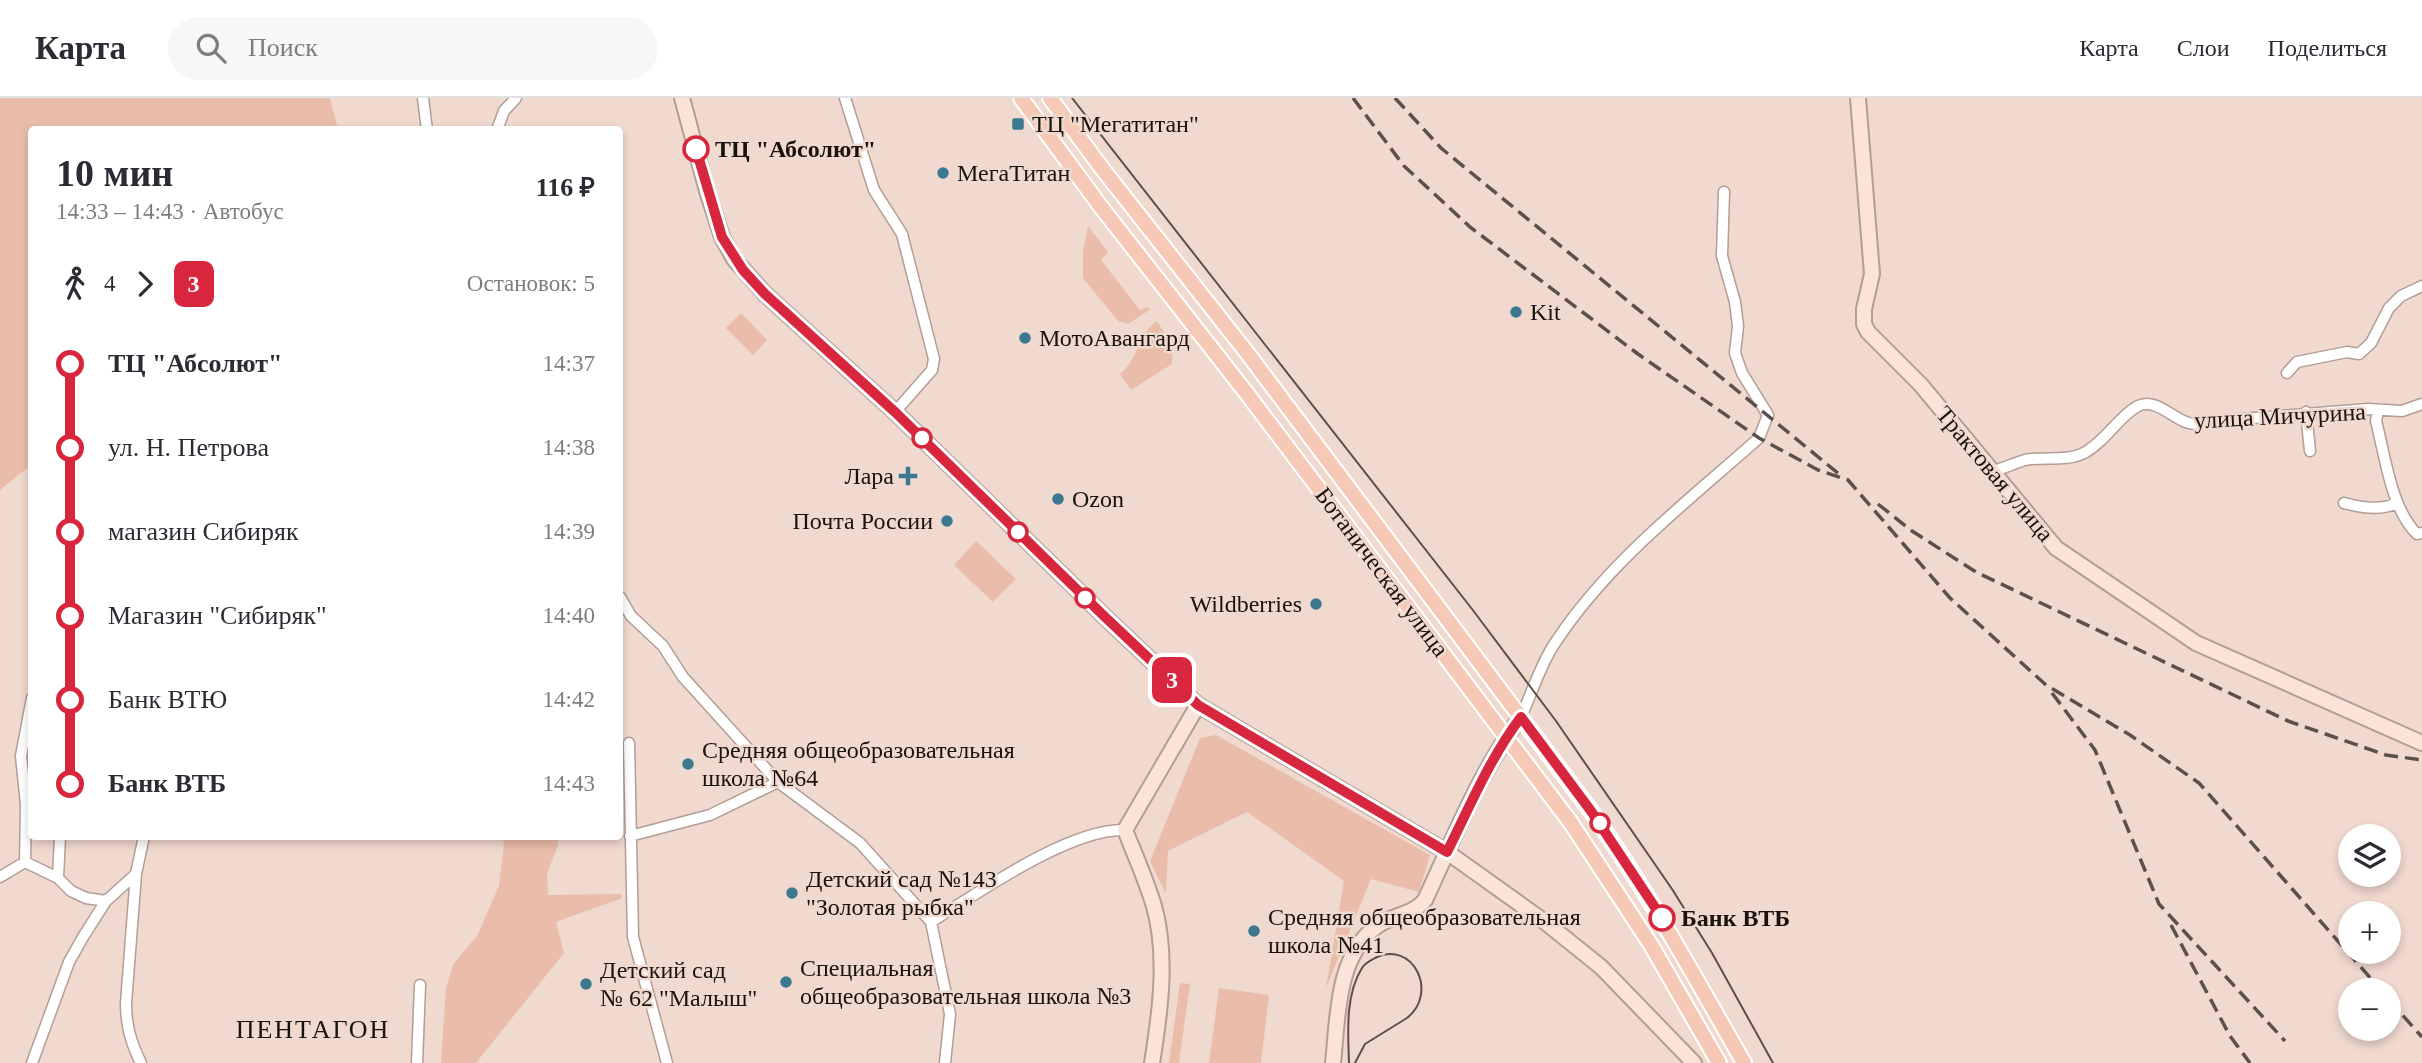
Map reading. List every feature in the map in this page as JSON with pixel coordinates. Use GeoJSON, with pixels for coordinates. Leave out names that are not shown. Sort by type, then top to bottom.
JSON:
{"type":"FeatureCollection","features":[{"type":"Feature","properties":{"kind":"main road"},"geometry":{"type":"LineString","coordinates":[[682,98],[722,237],[734,259],[765,294],[895,412],[1198,705],[1447,852],[1545,922],[1601,967],[1694,1063]]}},
{"type":"Feature","properties":{"kind":"main road","name":"Ботаническая улица"},"geometry":{"type":"LineString","coordinates":[[1021,98],[1101,207],[1507,736],[1612,883],[1719,1063]]}},
{"type":"Feature","properties":{"kind":"main road","name":"Ботаническая улица"},"geometry":{"type":"LineString","coordinates":[[1050,98],[1248,354],[1630,866],[1744,1063]]}},
{"type":"Feature","properties":{"kind":"main road","name":"Трактовая улица"},"geometry":{"type":"LineString","coordinates":[[1858,98],[1872,274],[1864,309],[1864,324],[1868,332],[1921,384],[2056,548],[2196,643],[2422,743]]}},
{"type":"Feature","properties":{"kind":"main road"},"geometry":{"type":"LineString","coordinates":[[1152,1063],[1161,972],[1159,937],[1154,908],[1125,830],[1198,705]]}},
{"type":"Feature","properties":{"kind":"main road"},"geometry":{"type":"LineString","coordinates":[[1332,1063],[1345,974],[1354,950],[1366,934],[1380,923],[1421,904],[1507,736],[1521,717]]}},
{"type":"Feature","properties":{"kind":"street"},"geometry":{"type":"LineString","coordinates":[[423,98],[426,126]]}},
{"type":"Feature","properties":{"kind":"street"},"geometry":{"type":"LineString","coordinates":[[498,126],[504,111],[516,98]]}},
{"type":"Feature","properties":{"kind":"street"},"geometry":{"type":"LineString","coordinates":[[845,98],[874,190],[902,234],[934,359],[932,370],[895,412]]}},
{"type":"Feature","properties":{"kind":"street"},"geometry":{"type":"LineString","coordinates":[[1521,717],[1553,645],[1583,605],[1625,557],[1759,438],[1768,415],[1742,373],[1735,353],[1738,326],[1722,256],[1724,192]]}},
{"type":"Feature","properties":{"kind":"street"},"geometry":{"type":"LineString","coordinates":[[2287,373],[2297,362],[2347,352],[2359,354],[2371,343],[2389,307],[2401,296],[2422,286]]}},
{"type":"Feature","properties":{"kind":"street","name":"улица Мичурина"},"geometry":{"type":"LineString","coordinates":[[1994,471],[2027,460],[2083,454],[2139,405],[2152,405],[2188,424],[2196,425],[2306,412],[2368,409],[2402,411],[2422,404]]}},
{"type":"Feature","properties":{"kind":"street"},"geometry":{"type":"LineString","coordinates":[[2378,411],[2376,421],[2397,503],[2413,530],[2417,534],[2422,533]]}},
{"type":"Feature","properties":{"kind":"street"},"geometry":{"type":"LineString","coordinates":[[2306,412],[2310,451]]}},
{"type":"Feature","properties":{"kind":"street"},"geometry":{"type":"LineString","coordinates":[[2344,503],[2361,508],[2388,508],[2397,503]]}},
{"type":"Feature","properties":{"kind":"street"},"geometry":{"type":"LineString","coordinates":[[623,602],[631,616],[663,646],[683,677],[778,782],[860,843],[931,922],[950,1014],[945,1063]]}},
{"type":"Feature","properties":{"kind":"street"},"geometry":{"type":"LineString","coordinates":[[25,862],[26,804],[21,756],[28,719]]}},
{"type":"Feature","properties":{"kind":"street"},"geometry":{"type":"LineString","coordinates":[[629,743],[633,937],[667,1063]]}},
{"type":"Feature","properties":{"kind":"street"},"geometry":{"type":"LineString","coordinates":[[630,836],[710,815],[778,782]]}},
{"type":"Feature","properties":{"kind":"street"},"geometry":{"type":"LineString","coordinates":[[931,922],[1037,858],[1096,832],[1125,830]]}},
{"type":"Feature","properties":{"kind":"street"},"geometry":{"type":"LineString","coordinates":[[58,878],[60,840]]}},
{"type":"Feature","properties":{"kind":"street"},"geometry":{"type":"LineString","coordinates":[[141,1063],[126,1024],[136,874],[143,840]]}},
{"type":"Feature","properties":{"kind":"street"},"geometry":{"type":"LineString","coordinates":[[0,877],[25,862]]}},
{"type":"Feature","properties":{"kind":"street"},"geometry":{"type":"LineString","coordinates":[[25,862],[58,878],[71,891],[86,898],[106,901]]}},
{"type":"Feature","properties":{"kind":"street"},"geometry":{"type":"LineString","coordinates":[[32,1063],[69,962],[106,901],[136,874]]}},
{"type":"Feature","properties":{"kind":"street"},"geometry":{"type":"LineString","coordinates":[[417,1063],[420,985]]}},
{"type":"Feature","properties":{"kind":"shaded area"},"geometry":{"type":"Polygon","coordinates":[[[0,98],[330,98],[337,126],[28,126],[28,467],[0,490],[0,98]]]}},
{"type":"Feature","properties":{"kind":"shaded area"},"geometry":{"type":"Polygon","coordinates":[[[1088,226],[1108,252],[1101,260],[1140,310],[1147,307],[1151,309],[1128,324],[1118,321],[1083,278],[1083,252],[1088,226]]]}},
{"type":"Feature","properties":{"kind":"shaded area"},"geometry":{"type":"Polygon","coordinates":[[[741,313],[767,340],[753,355],[726,328],[741,313]]]}},
{"type":"Feature","properties":{"kind":"shaded area"},"geometry":{"type":"Polygon","coordinates":[[[1157,321],[1173,347],[1172,364],[1131,390],[1120,374],[1131,361],[1145,333],[1157,321]]]}},
{"type":"Feature","properties":{"kind":"shaded area"},"geometry":{"type":"Polygon","coordinates":[[[976,541],[1016,579],[993,602],[954,565],[976,541]]]}},
{"type":"Feature","properties":{"kind":"shaded area"},"geometry":{"type":"Polygon","coordinates":[[[1216,735],[1430,855],[1419,892],[1371,879],[1326,988],[1344,881],[1247,812],[1168,851],[1166,894],[1150,861],[1200,738],[1216,735]]]}},
{"type":"Feature","properties":{"kind":"shaded area"},"geometry":{"type":"Polygon","coordinates":[[[503,840],[558,840],[547,874],[548,895],[621,894],[622,898],[556,922],[564,953],[476,1063],[441,1063],[446,988],[454,963],[477,936],[499,886],[503,840]]]}},
{"type":"Feature","properties":{"kind":"shaded area"},"geometry":{"type":"Polygon","coordinates":[[[1180,983],[1190,984],[1179,1063],[1169,1063],[1180,983]]]}},
{"type":"Feature","properties":{"kind":"shaded area"},"geometry":{"type":"Polygon","coordinates":[[[1219,988],[1269,995],[1261,1063],[1209,1063],[1219,988]]]}},
{"type":"Feature","properties":{"kind":"tram line"},"geometry":{"type":"LineString","coordinates":[[1072,98],[1472,609],[1556,721],[1672,889],[1712,953],[1773,1063]]}},
{"type":"Feature","properties":{"kind":"tram line"},"geometry":{"type":"LineString","coordinates":[[1349,1063],[1350,1002],[1363,966],[1375,958],[1389,954],[1401,956],[1410,962],[1421,983],[1421,995],[1416,1007],[1407,1018],[1365,1044],[1355,1063]]}},
{"type":"Feature","properties":{"kind":"railway"},"geometry":{"type":"LineString","coordinates":[[1353,98],[1404,166],[1470,227],[1638,354],[1759,438],[1818,470],[1848,480],[1950,598],[2046,685],[2130,735],[2199,783],[2370,978]]}},
{"type":"Feature","properties":{"kind":"railway"},"geometry":{"type":"LineString","coordinates":[[1395,98],[1441,148],[1839,474]]}},
{"type":"Feature","properties":{"kind":"railway"},"geometry":{"type":"LineString","coordinates":[[1878,504],[1912,531],[1976,572],[2288,721],[2386,755],[2422,760]]}},
{"type":"Feature","properties":{"kind":"railway"},"geometry":{"type":"LineString","coordinates":[[2052,693],[2095,750],[2159,904],[2285,1041]]}},
{"type":"Feature","properties":{"kind":"railway"},"geometry":{"type":"LineString","coordinates":[[2171,925],[2230,1036],[2250,1063]]}},
{"type":"Feature","properties":{"kind":"railway"},"geometry":{"type":"LineString","coordinates":[[2401,1013],[2422,1037]]}},
{"type":"Feature","properties":{"kind":"bus line","name":"3"},"geometry":{"type":"LineString","coordinates":[[696,149],[722,237],[727,249],[743,270],[765,294],[895,412],[993,510],[1198,705],[1447,852],[1507,736],[1521,717],[1630,866],[1662,918]]}},
{"type":"Feature","properties":{"kind":"place","name":"ТЦ \"Мегатитан\""},"geometry":{"type":"Point","coordinates":[1018,124]}},
{"type":"Feature","properties":{"kind":"place","name":"ТЦ \"Абсолют\""},"geometry":{"type":"Point","coordinates":[696,149]}},
{"type":"Feature","properties":{"kind":"place","name":"МегаТитан"},"geometry":{"type":"Point","coordinates":[943,173]}},
{"type":"Feature","properties":{"kind":"place","name":"Kit"},"geometry":{"type":"Point","coordinates":[1516,312]}},
{"type":"Feature","properties":{"kind":"place","name":"МотоАвангард"},"geometry":{"type":"Point","coordinates":[1025,338]}},
{"type":"Feature","properties":{"kind":"place","name":"Лара"},"geometry":{"type":"Point","coordinates":[908,476]}},
{"type":"Feature","properties":{"kind":"place","name":"Ozon"},"geometry":{"type":"Point","coordinates":[1058,499]}},
{"type":"Feature","properties":{"kind":"place","name":"Почта России"},"geometry":{"type":"Point","coordinates":[947,521]}},
{"type":"Feature","properties":{"kind":"place","name":"Wildberries"},"geometry":{"type":"Point","coordinates":[1316,604]}},
{"type":"Feature","properties":{"kind":"place","name":"Средняя общеобразовательная школа №64"},"geometry":{"type":"Point","coordinates":[688,764]}},
{"type":"Feature","properties":{"kind":"place","name":"Детский сад №143 \"Золотая рыбка\""},"geometry":{"type":"Point","coordinates":[792,893]}},
{"type":"Feature","properties":{"kind":"place","name":"Банк ВТБ"},"geometry":{"type":"Point","coordinates":[1662,918]}},
{"type":"Feature","properties":{"kind":"place","name":"Средняя общеобразовательная школа №41"},"geometry":{"type":"Point","coordinates":[1254,931]}},
{"type":"Feature","properties":{"kind":"place","name":"Специальная общеобразовательная школа №3"},"geometry":{"type":"Point","coordinates":[786,982]}},
{"type":"Feature","properties":{"kind":"place","name":"Детский сад № 62 \"Малыш\""},"geometry":{"type":"Point","coordinates":[586,984]}},
{"type":"Feature","properties":{"kind":"district","name":"ПЕНТАГОН"},"geometry":{"type":"Point","coordinates":[313,1029]}}]}
